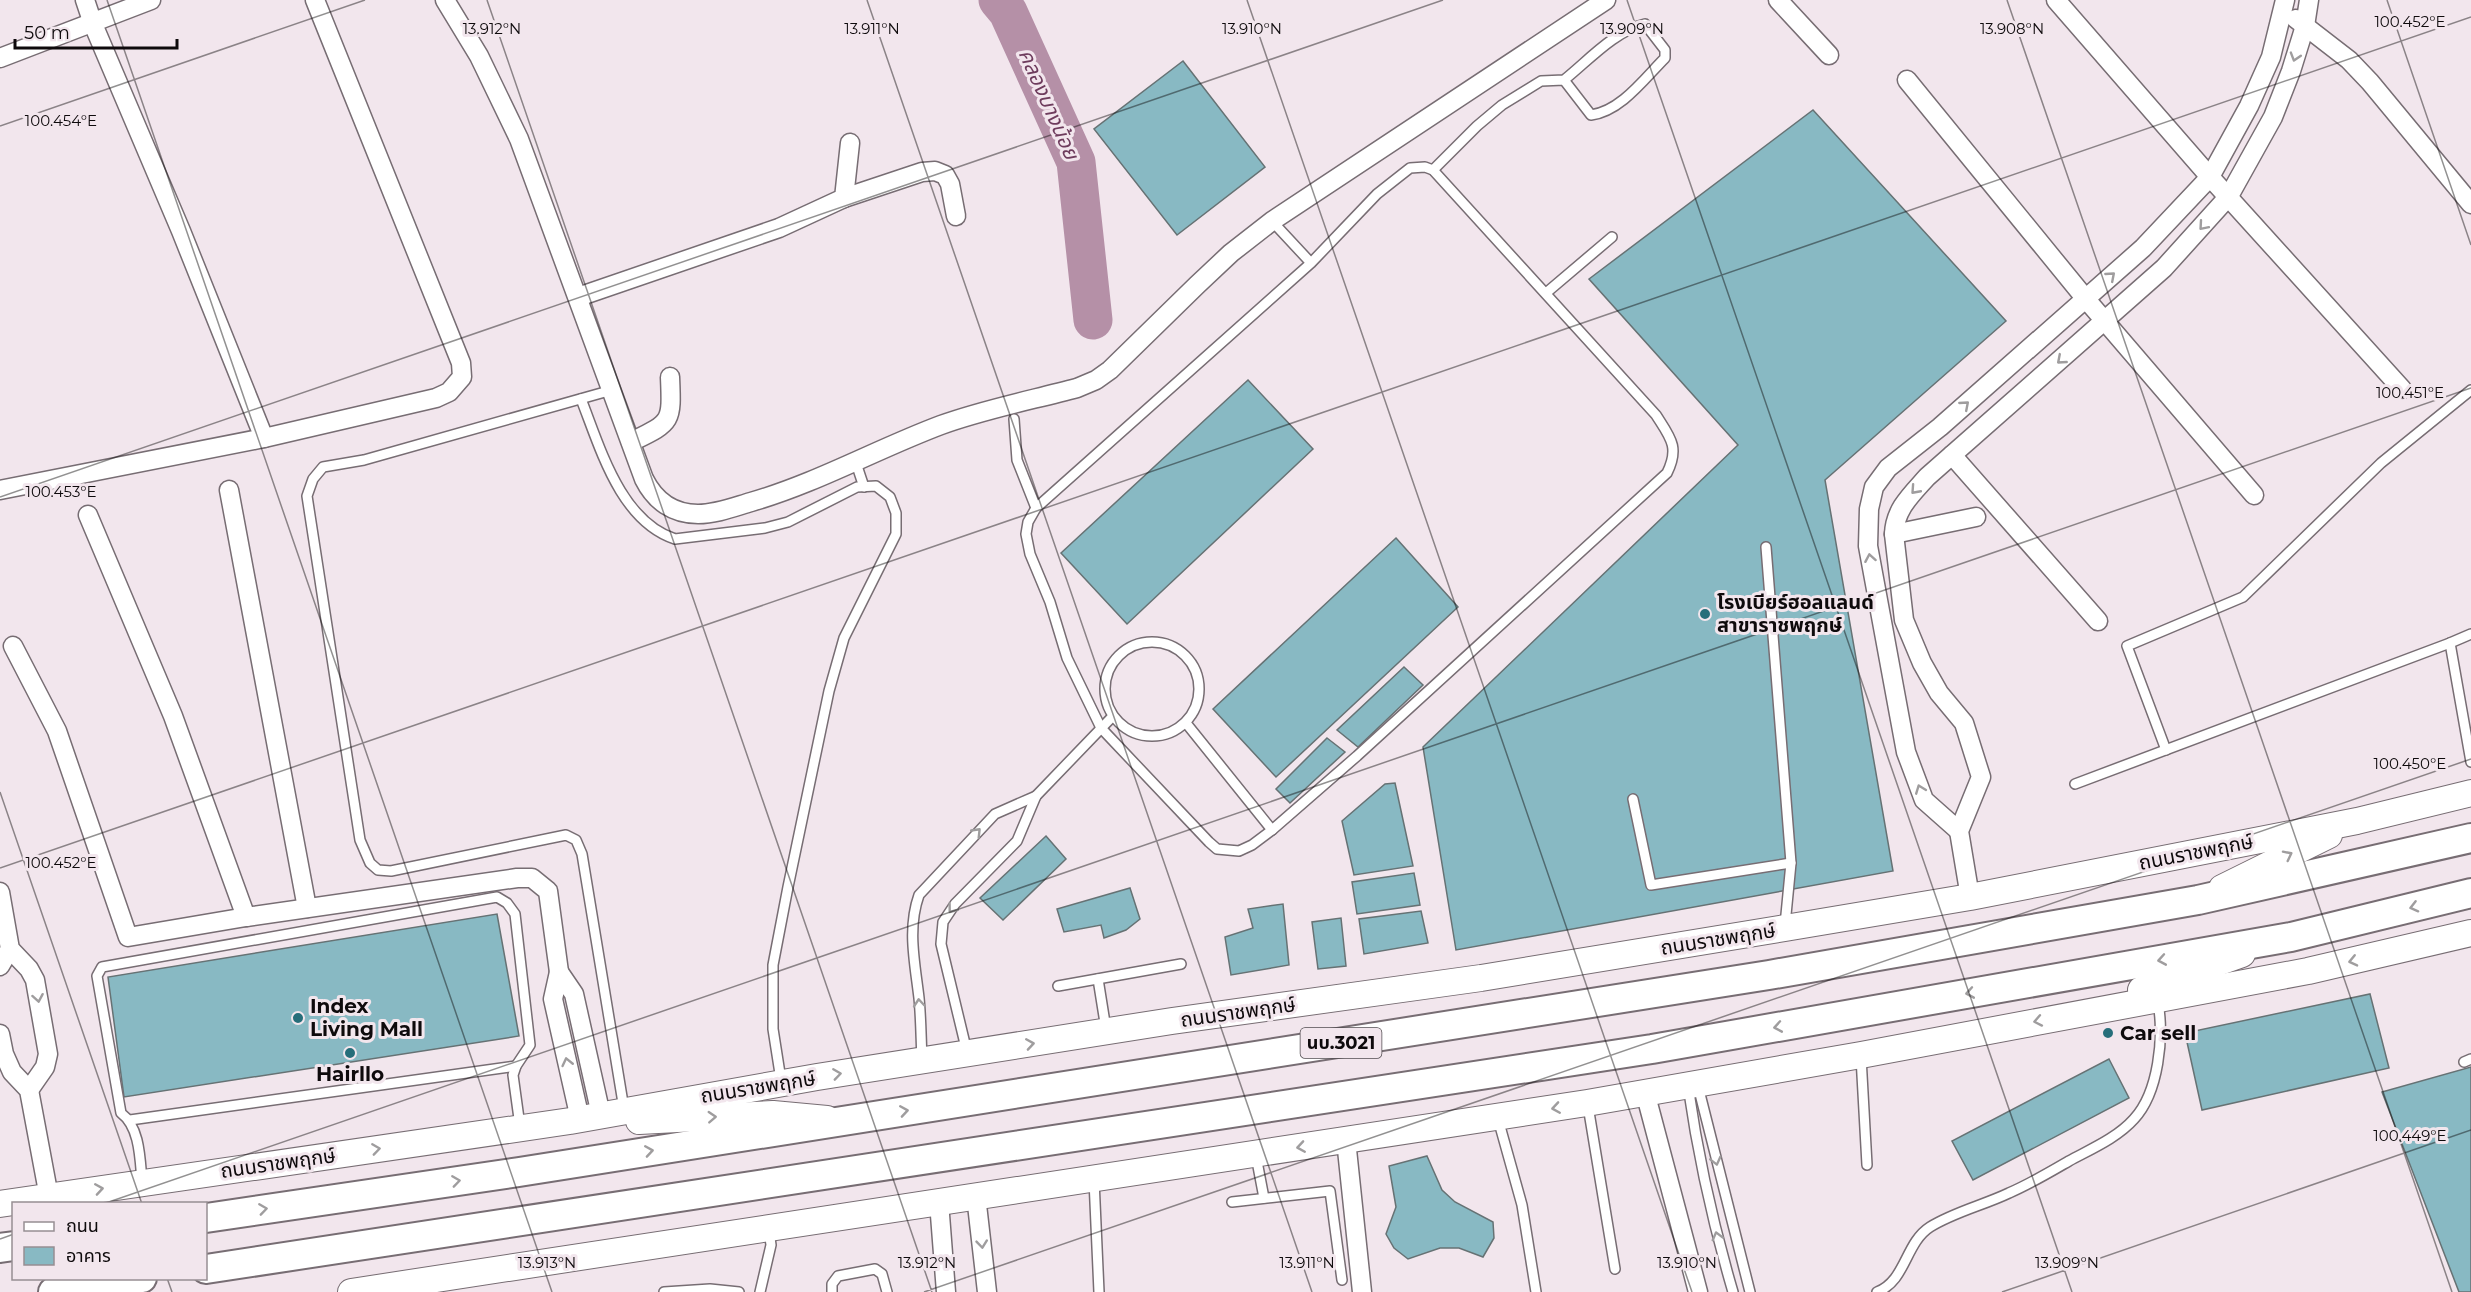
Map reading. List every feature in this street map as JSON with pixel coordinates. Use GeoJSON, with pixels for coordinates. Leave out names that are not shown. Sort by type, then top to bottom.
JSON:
{"type":"FeatureCollection","features":[{"type":"Feature","properties":{"kind":"main road","name":"ถนนราชพฤกษ์"},"geometry":{"type":"LineString","coordinates":[[14,1202],[521,1129],[782,1083],[1107,1032],[1481,978],[1785,928],[1970,897],[2357,820],[2471,793]]}},
{"type":"Feature","properties":{"kind":"main road"},"geometry":{"type":"LineString","coordinates":[[2198,900],[2357,820]]}},
{"type":"Feature","properties":{"kind":"main road","name":"นบ.3021"},"geometry":{"type":"LineString","coordinates":[[207,1218],[1619,1000],[2198,900],[2471,838]]}},
{"type":"Feature","properties":{"kind":"main road"},"geometry":{"type":"LineString","coordinates":[[207,1269],[1652,1049],[2291,937],[2471,893]]}},
{"type":"Feature","properties":{"kind":"main road"},"geometry":{"type":"LineString","coordinates":[[351,1292],[442,1282],[769,1228],[940,1210],[976,1196],[1587,1103],[1861,1055],[2308,971],[2471,933]]}},
{"type":"Feature","properties":{"kind":"main road"},"geometry":{"type":"LineString","coordinates":[[2075,1014],[2291,937]]}},
{"type":"Feature","properties":{"kind":"main road"},"geometry":{"type":"LineString","coordinates":[[594,1117],[616,1122],[773,1114],[837,1121]]}},
{"type":"Feature","properties":{"kind":"main road"},"geometry":{"type":"LineString","coordinates":[[53,1292],[129,1280]]}},
{"type":"Feature","properties":{"kind":"street"},"geometry":{"type":"LineString","coordinates":[[85,0],[264,438]]}},
{"type":"Feature","properties":{"kind":"street"},"geometry":{"type":"LineString","coordinates":[[0,58],[151,0]]}},
{"type":"Feature","properties":{"kind":"street"},"geometry":{"type":"LineString","coordinates":[[0,490],[264,438],[436,398],[449,392],[462,377],[461,363],[315,0]]}},
{"type":"Feature","properties":{"kind":"street"},"geometry":{"type":"LineString","coordinates":[[445,0],[479,56],[519,139],[650,491],[675,511],[686,514],[718,512],[777,494],[856,463],[943,424],[1077,388],[1096,380],[1110,370],[1231,253],[1272,220],[1606,0]]}},
{"type":"Feature","properties":{"kind":"street"},"geometry":{"type":"LineString","coordinates":[[1778,0],[1828,55]]}},
{"type":"Feature","properties":{"kind":"street"},"geometry":{"type":"LineString","coordinates":[[2056,0],[2210,177],[2402,389]]}},
{"type":"Feature","properties":{"kind":"street"},"geometry":{"type":"LineString","coordinates":[[1970,897],[1959,831],[1981,777],[1964,723],[1938,693],[1922,663],[1904,620],[1894,534],[1899,510],[1927,477],[2164,268],[2229,196],[2273,117],[2305,26],[2309,0]]}},
{"type":"Feature","properties":{"kind":"street"},"geometry":{"type":"LineString","coordinates":[[1959,831],[1924,800],[1906,752],[1868,546],[1869,509],[1874,486],[1888,468],[2029,350],[2143,248],[2210,177],[2249,106],[2271,57],[2281,3]]}},
{"type":"Feature","properties":{"kind":"street"},"geometry":{"type":"LineString","coordinates":[[2281,3],[2305,26],[2349,60],[2370,82],[2471,204]]}},
{"type":"Feature","properties":{"kind":"street"},"geometry":{"type":"LineString","coordinates":[[1907,80],[2105,322],[2254,495]]}},
{"type":"Feature","properties":{"kind":"street"},"geometry":{"type":"LineString","coordinates":[[844,198],[850,144]]}},
{"type":"Feature","properties":{"kind":"street"},"geometry":{"type":"LineString","coordinates":[[578,297],[779,228],[844,198],[922,172],[935,171],[945,175],[950,184],[956,216]]}},
{"type":"Feature","properties":{"kind":"street"},"geometry":{"type":"LineString","coordinates":[[631,442],[662,427],[668,419],[671,404],[670,376]]}},
{"type":"Feature","properties":{"kind":"street"},"geometry":{"type":"LineString","coordinates":[[1924,438],[1948,458],[2098,621]]}},
{"type":"Feature","properties":{"kind":"street"},"geometry":{"type":"LineString","coordinates":[[229,490],[307,908]]}},
{"type":"Feature","properties":{"kind":"street"},"geometry":{"type":"LineString","coordinates":[[88,515],[172,716],[246,917]]}},
{"type":"Feature","properties":{"kind":"street"},"geometry":{"type":"LineString","coordinates":[[1894,534],[1976,517]]}},
{"type":"Feature","properties":{"kind":"street"},"geometry":{"type":"LineString","coordinates":[[14,646],[57,731],[128,937],[307,908],[517,878],[532,878],[548,891],[559,972],[553,999],[594,1117]]}},
{"type":"Feature","properties":{"kind":"street"},"geometry":{"type":"LineString","coordinates":[[0,892],[10,949],[29,969],[35,980],[48,1054],[45,1067],[29,1090]]}},
{"type":"Feature","properties":{"kind":"street"},"geometry":{"type":"LineString","coordinates":[[0,966],[10,949]]}},
{"type":"Feature","properties":{"kind":"street"},"geometry":{"type":"LineString","coordinates":[[0,1034],[3,1054],[12,1072],[29,1090],[49,1197]]}},
{"type":"Feature","properties":{"kind":"street"},"geometry":{"type":"LineString","coordinates":[[1646,1092],[1698,1292]]}},
{"type":"Feature","properties":{"kind":"street"},"geometry":{"type":"LineString","coordinates":[[1346,1140],[1362,1292]]}},
{"type":"Feature","properties":{"kind":"street"},"geometry":{"type":"LineString","coordinates":[[976,1196],[987,1292]]}},
{"type":"Feature","properties":{"kind":"street"},"geometry":{"type":"LineString","coordinates":[[940,1210],[946,1292]]}},
{"type":"Feature","properties":{"kind":"lane"},"geometry":{"type":"LineString","coordinates":[[1433,170],[1477,126],[1502,105],[1541,81],[1564,80],[1610,42],[1633,27],[1645,24],[1665,50],[1665,58],[1631,93],[1605,113],[1591,115],[1564,80]]}},
{"type":"Feature","properties":{"kind":"lane"},"geometry":{"type":"LineString","coordinates":[[1425,167],[1433,170],[1656,416],[1669,436],[1675,451],[1673,462],[1667,473],[1357,756],[1272,830],[1252,845],[1239,851],[1217,849],[1101,728],[1067,658],[1050,602],[1030,554],[1026,534],[1028,522],[1036,508],[1311,263],[1377,194],[1395,179],[1410,168],[1425,167]]}},
{"type":"Feature","properties":{"kind":"lane"},"geometry":{"type":"LineString","coordinates":[[1272,220],[1311,263]]}},
{"type":"Feature","properties":{"kind":"lane"},"geometry":{"type":"LineString","coordinates":[[1546,294],[1612,237]]}},
{"type":"Feature","properties":{"kind":"lane"},"geometry":{"type":"LineString","coordinates":[[594,1117],[582,854],[576,840],[566,835],[391,871],[378,870],[370,863],[360,840],[307,496],[313,479],[323,466],[364,460],[612,390]]}},
{"type":"Feature","properties":{"kind":"lane"},"geometry":{"type":"LineString","coordinates":[[2166,750],[2127,646],[2243,597],[2381,462],[2471,390]]}},
{"type":"Feature","properties":{"kind":"lane"},"geometry":{"type":"LineString","coordinates":[[581,399],[602,453],[627,503],[644,521],[662,535],[675,539],[765,528],[788,522],[857,487],[876,486],[890,497],[896,513],[896,534],[844,638],[828,692],[773,965],[773,1029],[782,1083]]}},
{"type":"Feature","properties":{"kind":"lane"},"geometry":{"type":"LineString","coordinates":[[1014,419],[1017,460],[1036,508]]}},
{"type":"Feature","properties":{"kind":"lane"},"geometry":{"type":"LineString","coordinates":[[856,463],[864,487]]}},
{"type":"Feature","properties":{"kind":"lane"},"geometry":{"type":"LineString","coordinates":[[1766,547],[1791,863],[1785,928]]}},
{"type":"Feature","properties":{"kind":"lane"},"geometry":{"type":"LineString","coordinates":[[2075,784],[2471,634]]}},
{"type":"Feature","properties":{"kind":"lane"},"geometry":{"type":"LineString","coordinates":[[1156,641],[1182,651],[1197,673],[1199,699],[1186,723],[1172,732],[1156,737],[1139,735],[1125,728],[1113,716],[1104,690],[1111,664],[1130,646],[1156,641]]}},
{"type":"Feature","properties":{"kind":"lane"},"geometry":{"type":"LineString","coordinates":[[2450,643],[2471,762]]}},
{"type":"Feature","properties":{"kind":"lane"},"geometry":{"type":"LineString","coordinates":[[968,1054],[941,944],[943,922],[955,904],[1017,841],[1036,796],[1113,716]]}},
{"type":"Feature","properties":{"kind":"lane"},"geometry":{"type":"LineString","coordinates":[[1186,723],[1272,830]]}},
{"type":"Feature","properties":{"kind":"lane"},"geometry":{"type":"LineString","coordinates":[[922,1061],[919,1001],[911,934],[914,909],[919,895],[995,814],[1036,796]]}},
{"type":"Feature","properties":{"kind":"lane"},"geometry":{"type":"LineString","coordinates":[[1633,799],[1650,885],[1791,863]]}},
{"type":"Feature","properties":{"kind":"lane"},"geometry":{"type":"LineString","coordinates":[[143,1182],[138,1148],[130,1120],[121,1113],[97,976],[102,967],[497,897],[507,903],[515,914],[530,1044],[516,1066],[513,1082],[521,1129]]}},
{"type":"Feature","properties":{"kind":"lane"},"geometry":{"type":"LineString","coordinates":[[1058,986],[1181,964]]}},
{"type":"Feature","properties":{"kind":"lane"},"geometry":{"type":"LineString","coordinates":[[1098,979],[1107,1032]]}},
{"type":"Feature","properties":{"kind":"lane"},"geometry":{"type":"LineString","coordinates":[[1877,1292],[1891,1285],[1915,1242],[1930,1227],[2012,1192],[2113,1136],[2134,1120],[2145,1106],[2158,1060],[2161,1035],[2157,1000]]}},
{"type":"Feature","properties":{"kind":"lane"},"geometry":{"type":"LineString","coordinates":[[1861,1055],[1867,1165]]}},
{"type":"Feature","properties":{"kind":"lane"},"geometry":{"type":"LineString","coordinates":[[130,1120],[516,1066]]}},
{"type":"Feature","properties":{"kind":"lane"},"geometry":{"type":"LineString","coordinates":[[1692,1084],[1708,1131],[1750,1292]]}},
{"type":"Feature","properties":{"kind":"lane"},"geometry":{"type":"LineString","coordinates":[[1692,1084],[1694,1134],[1711,1214],[1732,1292]]}},
{"type":"Feature","properties":{"kind":"lane"},"geometry":{"type":"LineString","coordinates":[[1587,1103],[1615,1269]]}},
{"type":"Feature","properties":{"kind":"lane"},"geometry":{"type":"LineString","coordinates":[[1497,1117],[1522,1204],[1536,1292]]}},
{"type":"Feature","properties":{"kind":"lane"},"geometry":{"type":"LineString","coordinates":[[1694,1134],[1708,1131]]}},
{"type":"Feature","properties":{"kind":"lane"},"geometry":{"type":"LineString","coordinates":[[1256,1154],[1264,1198]]}},
{"type":"Feature","properties":{"kind":"lane"},"geometry":{"type":"LineString","coordinates":[[1094,1179],[1099,1292]]}},
{"type":"Feature","properties":{"kind":"lane"},"geometry":{"type":"LineString","coordinates":[[1232,1202],[1330,1191],[1342,1280]]}},
{"type":"Feature","properties":{"kind":"lane"},"geometry":{"type":"LineString","coordinates":[[760,1292],[771,1245],[769,1228]]}},
{"type":"Feature","properties":{"kind":"lane"},"geometry":{"type":"LineString","coordinates":[[832,1292],[832,1284],[838,1276],[875,1269],[882,1274],[886,1292]]}},
{"type":"Feature","properties":{"kind":"lane"},"geometry":{"type":"LineString","coordinates":[[1730,1281],[1747,1278]]}},
{"type":"Feature","properties":{"kind":"lane"},"geometry":{"type":"LineString","coordinates":[[664,1292],[710,1289],[739,1292]]}},
{"type":"Feature","properties":{"kind":"building"},"geometry":{"type":"Polygon","coordinates":[[[1183,61],[1265,167],[1177,235],[1094,129],[1183,61]]]}},
{"type":"Feature","properties":{"kind":"building","name":"โรงเบียร์ฮอลแลนด์ สาขาราชพฤกษ์"},"geometry":{"type":"Polygon","coordinates":[[[1813,110],[2006,321],[1825,480],[1893,871],[1456,950],[1423,747],[1738,445],[1589,279],[1813,110]]]}},
{"type":"Feature","properties":{"kind":"building"},"geometry":{"type":"Polygon","coordinates":[[[1248,380],[1313,449],[1127,624],[1061,553],[1248,380]]]}},
{"type":"Feature","properties":{"kind":"building"},"geometry":{"type":"Polygon","coordinates":[[[1396,538],[1458,607],[1276,777],[1213,709],[1396,538]]]}},
{"type":"Feature","properties":{"kind":"building"},"geometry":{"type":"Polygon","coordinates":[[[1404,667],[1423,685],[1358,747],[1337,730],[1404,667]]]}},
{"type":"Feature","properties":{"kind":"building"},"geometry":{"type":"Polygon","coordinates":[[[1327,738],[1345,752],[1290,803],[1276,789],[1327,738]]]}},
{"type":"Feature","properties":{"kind":"building"},"geometry":{"type":"Polygon","coordinates":[[[1395,783],[1413,866],[1354,875],[1342,821],[1385,784],[1395,783]]]}},
{"type":"Feature","properties":{"kind":"building"},"geometry":{"type":"Polygon","coordinates":[[[1046,836],[1066,859],[1003,920],[980,898],[1046,836]]]}},
{"type":"Feature","properties":{"kind":"building"},"geometry":{"type":"Polygon","coordinates":[[[1414,873],[1420,905],[1357,914],[1352,882],[1414,873]]]}},
{"type":"Feature","properties":{"kind":"building"},"geometry":{"type":"Polygon","coordinates":[[[1130,888],[1140,919],[1126,930],[1104,938],[1101,925],[1064,932],[1057,909],[1130,888]]]}},
{"type":"Feature","properties":{"kind":"building"},"geometry":{"type":"Polygon","coordinates":[[[1283,904],[1289,965],[1231,975],[1225,937],[1253,928],[1248,909],[1283,904]]]}},
{"type":"Feature","properties":{"kind":"building"},"geometry":{"type":"Polygon","coordinates":[[[1421,911],[1428,943],[1364,954],[1359,919],[1421,911]]]}},
{"type":"Feature","properties":{"kind":"building"},"geometry":{"type":"Polygon","coordinates":[[[497,914],[519,1036],[124,1097],[108,977],[497,914]]]}},
{"type":"Feature","properties":{"kind":"building"},"geometry":{"type":"Polygon","coordinates":[[[1341,918],[1346,966],[1318,969],[1312,922],[1341,918]]]}},
{"type":"Feature","properties":{"kind":"building"},"geometry":{"type":"Polygon","coordinates":[[[2370,994],[2389,1068],[2202,1110],[2185,1033],[2370,994]]]}},
{"type":"Feature","properties":{"kind":"building"},"geometry":{"type":"Polygon","coordinates":[[[2109,1059],[2129,1098],[1973,1180],[1952,1141],[2109,1059]]]}},
{"type":"Feature","properties":{"kind":"building"},"geometry":{"type":"Polygon","coordinates":[[[2471,1067],[2471,1292],[2459,1292],[2382,1092],[2471,1067]]]}},
{"type":"Feature","properties":{"kind":"building"},"geometry":{"type":"Polygon","coordinates":[[[1427,1156],[1442,1190],[1455,1202],[1493,1222],[1494,1238],[1483,1257],[1459,1248],[1440,1248],[1408,1259],[1394,1248],[1386,1234],[1396,1207],[1389,1166],[1427,1156]]]}},
{"type":"Feature","properties":{"kind":"waterway","name":"คลองบางน้อย"},"geometry":{"type":"LineString","coordinates":[[998,0],[1008,12],[1076,162],[1093,320]]}},
{"type":"Feature","properties":{"kind":"place","name":"โรงเบียร์ฮอลแลนด์ สาขาราชพฤกษ์"},"geometry":{"type":"Point","coordinates":[1705,614]}},
{"type":"Feature","properties":{"kind":"place","name":"Index Living Mall"},"geometry":{"type":"Point","coordinates":[298,1018]}},
{"type":"Feature","properties":{"kind":"place","name":"Car sell"},"geometry":{"type":"Point","coordinates":[2108,1033]}},
{"type":"Feature","properties":{"kind":"place","name":"Hairllo"},"geometry":{"type":"Point","coordinates":[350,1053]}}]}
